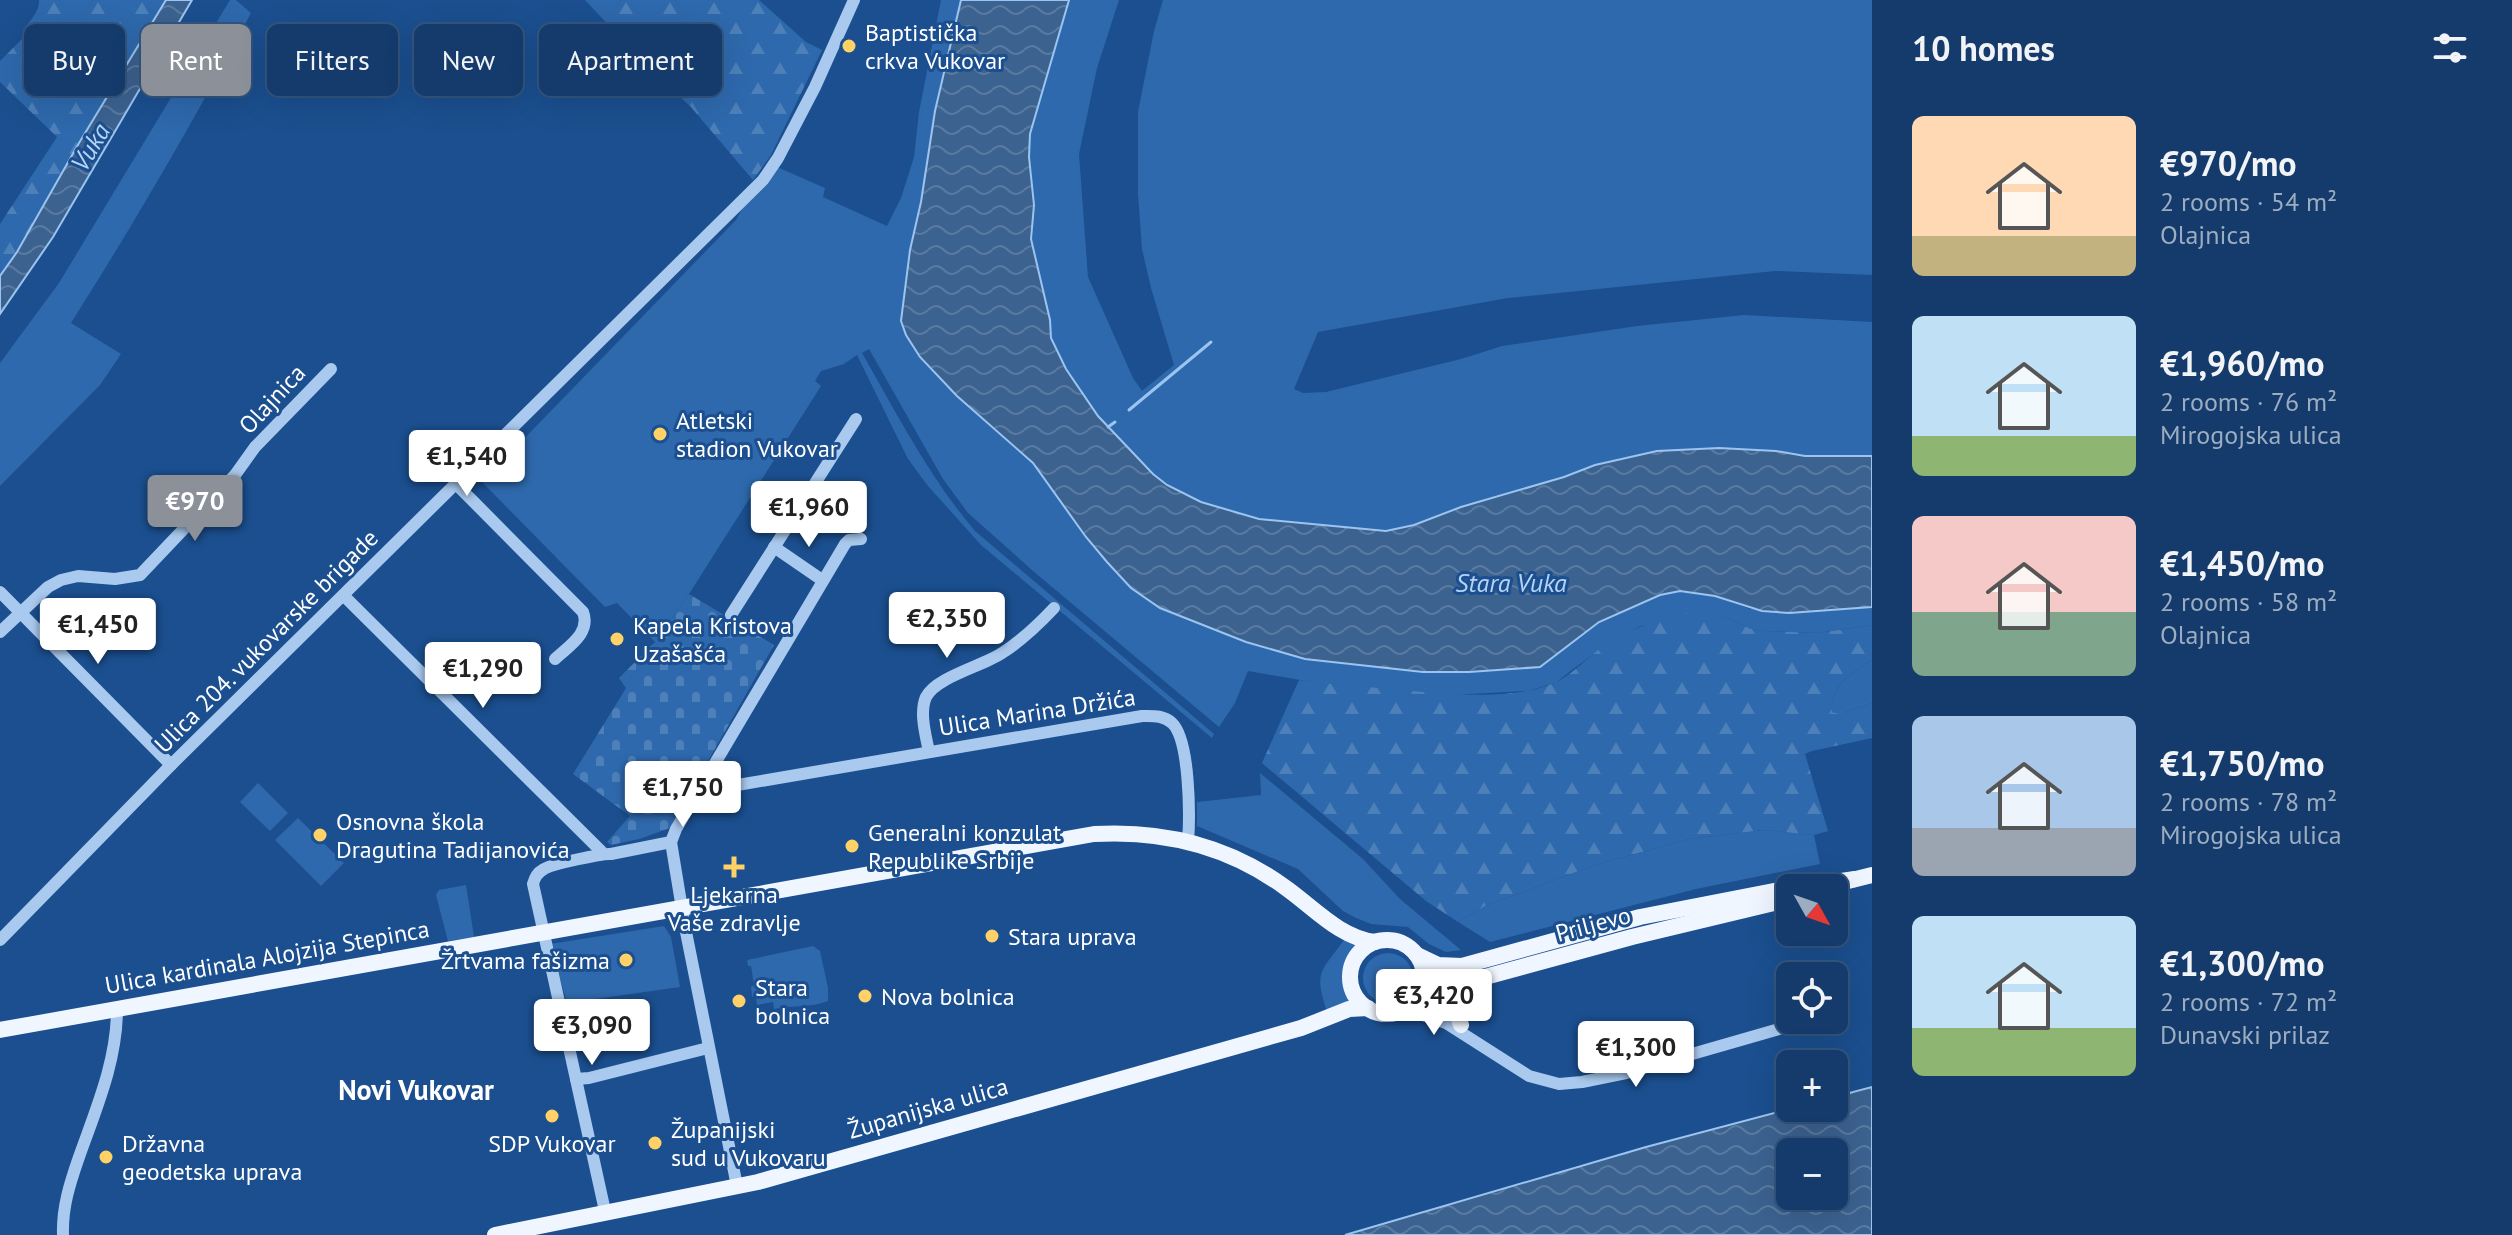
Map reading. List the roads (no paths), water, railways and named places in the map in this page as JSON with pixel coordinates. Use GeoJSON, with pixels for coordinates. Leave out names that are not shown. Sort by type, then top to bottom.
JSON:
{"type":"FeatureCollection","features":[{"type":"Feature","properties":{"kind":"main road","name":"Ulica kardinala Alojzija Stepinca"},"geometry":{"type":"LineString","coordinates":[[0,1030],[1094,834],[1163,835],[1247,864],[1286,887],[1346,933],[1375,942]]}},
{"type":"Feature","properties":{"kind":"main road","name":"Priljevo"},"geometry":{"type":"LineString","coordinates":[[1848,880],[1872,875]]}},
{"type":"Feature","properties":{"kind":"main road","name":"Priljevo"},"geometry":{"type":"LineString","coordinates":[[1848,881],[1855,879]]}},
{"type":"Feature","properties":{"kind":"main road","name":"Priljevo"},"geometry":{"type":"LineString","coordinates":[[1417,955],[1446,967],[1462,966],[1640,917],[1776,891]]}},
{"type":"Feature","properties":{"kind":"main road","name":"Priljevo"},"geometry":{"type":"LineString","coordinates":[[1397,1012],[1413,1003],[1426,986],[1476,980],[1632,937],[1776,902]]}},
{"type":"Feature","properties":{"kind":"main road"},"geometry":{"type":"LineString","coordinates":[[1397,1012],[1385,1014],[1368,1008],[1353,991],[1350,974],[1360,952],[1375,942],[1397,942],[1408,947],[1422,964],[1426,986]]}},
{"type":"Feature","properties":{"kind":"main road"},"geometry":{"type":"LineString","coordinates":[[1461,1025],[1457,1011],[1459,996],[1476,980]]}},
{"type":"Feature","properties":{"kind":"main road","name":"Županijska ulica"},"geometry":{"type":"LineString","coordinates":[[495,1235],[737,1186],[1301,1028],[1349,1009],[1368,1008]]}},
{"type":"Feature","properties":{"kind":"street","name":"Ulica 204. vukovarske brigade"},"geometry":{"type":"LineString","coordinates":[[0,940],[171,765],[766,177],[815,87],[854,0]]}},
{"type":"Feature","properties":{"kind":"street","name":"Olajnica"},"geometry":{"type":"LineString","coordinates":[[0,632],[48,587],[61,580],[78,576],[115,579],[140,575],[235,475],[255,447],[331,369]]}},
{"type":"Feature","properties":{"kind":"street"},"geometry":{"type":"LineString","coordinates":[[731,615],[856,419]]}},
{"type":"Feature","properties":{"kind":"street"},"geometry":{"type":"LineString","coordinates":[[456,484],[583,612],[586,620],[584,630],[555,659]]}},
{"type":"Feature","properties":{"kind":"street"},"geometry":{"type":"LineString","coordinates":[[737,1186],[708,1048],[671,842],[822,580],[845,544],[849,540],[861,539]]}},
{"type":"Feature","properties":{"kind":"street"},"geometry":{"type":"LineString","coordinates":[[774,547],[822,580]]}},
{"type":"Feature","properties":{"kind":"street"},"geometry":{"type":"LineString","coordinates":[[0,592],[171,765]]}},
{"type":"Feature","properties":{"kind":"street"},"geometry":{"type":"LineString","coordinates":[[344,596],[602,852],[611,854],[671,842]]}},
{"type":"Feature","properties":{"kind":"street","name":"Ulica Marina Držića"},"geometry":{"type":"LineString","coordinates":[[929,752],[924,707],[932,689],[999,655],[1054,608]]}},
{"type":"Feature","properties":{"kind":"street","name":"Ulica Marina Držića"},"geometry":{"type":"LineString","coordinates":[[700,788],[714,789],[1142,716],[1164,717],[1176,728],[1183,742],[1190,824],[1188,842]]}},
{"type":"Feature","properties":{"kind":"street"},"geometry":{"type":"LineString","coordinates":[[602,852],[586,859],[548,866],[538,874],[533,884],[605,1211]]}},
{"type":"Feature","properties":{"kind":"street"},"geometry":{"type":"LineString","coordinates":[[1426,986],[1439,1007],[1475,1039]]}},
{"type":"Feature","properties":{"kind":"street"},"geometry":{"type":"LineString","coordinates":[[63,1235],[65,1199],[111,1062],[117,1009]]}},
{"type":"Feature","properties":{"kind":"street"},"geometry":{"type":"LineString","coordinates":[[1397,1012],[1433,1017],[1475,1039],[1529,1076],[1559,1084],[1626,1073],[1776,1030]]}},
{"type":"Feature","properties":{"kind":"street"},"geometry":{"type":"LineString","coordinates":[[576,1079],[708,1048]]}},
{"type":"Feature","properties":{"kind":"water"},"geometry":{"type":"Polygon","coordinates":[[[166,0],[192,0],[178,24],[151,24],[166,0]]]}},
{"type":"Feature","properties":{"kind":"water","name":"Stara Vuka"},"geometry":{"type":"Polygon","coordinates":[[[961,0],[1069,0],[1030,134],[1034,205],[1031,239],[1050,320],[1051,338],[1066,369],[1098,416],[1167,485],[1201,502],[1259,519],[1386,531],[1414,525],[1595,465],[1657,451],[1719,448],[1805,456],[1872,456],[1872,607],[1789,613],[1762,611],[1715,596],[1680,591],[1660,595],[1599,622],[1540,667],[1469,672],[1423,672],[1305,659],[1246,642],[1160,608],[1131,588],[1107,562],[1033,463],[957,396],[920,357],[901,321],[910,250],[935,111],[961,0]]]}},
{"type":"Feature","properties":{"kind":"water","name":"Vuka"},"geometry":{"type":"Polygon","coordinates":[[[141,41],[141,87],[53,237],[0,314],[0,276],[108,96],[125,96],[125,67],[141,41]]]}},
{"type":"Feature","properties":{"kind":"water"},"geometry":{"type":"Polygon","coordinates":[[[1872,1087],[1872,1235],[1345,1235],[1776,1113],[1776,1122],[1848,1122],[1848,1093],[1872,1087]]]}},
{"type":"Feature","properties":{"kind":"waterway"},"geometry":{"type":"LineString","coordinates":[[1129,410],[1211,342]]}},
{"type":"Feature","properties":{"kind":"waterway"},"geometry":{"type":"LineString","coordinates":[[1108,427],[1115,422]]}},
{"type":"Feature","properties":{"kind":"place","name":"Baptistička crkva Vukovar"},"geometry":{"type":"Point","coordinates":[849,46]}},
{"type":"Feature","properties":{"kind":"place","name":"Atletski stadion Vukovar"},"geometry":{"type":"Point","coordinates":[660,434]}},
{"type":"Feature","properties":{"kind":"place","name":"Kapela Kristova Uzašašća"},"geometry":{"type":"Point","coordinates":[617,639]}},
{"type":"Feature","properties":{"kind":"place","name":"Osnovna škola Dragutina Tadijanovića"},"geometry":{"type":"Point","coordinates":[320,835]}},
{"type":"Feature","properties":{"kind":"place","name":"Generalni konzulat Republike Srbije"},"geometry":{"type":"Point","coordinates":[852,846]}},
{"type":"Feature","properties":{"kind":"place","name":"Ljekarna Vaše zdravlje"},"geometry":{"type":"Point","coordinates":[734,867]}},
{"type":"Feature","properties":{"kind":"place","name":"Stara uprava"},"geometry":{"type":"Point","coordinates":[992,936]}},
{"type":"Feature","properties":{"kind":"place","name":"Žrtvama fašizma"},"geometry":{"type":"Point","coordinates":[626,960]}},
{"type":"Feature","properties":{"kind":"place","name":"Nova bolnica"},"geometry":{"type":"Point","coordinates":[865,996]}},
{"type":"Feature","properties":{"kind":"place","name":"Stara bolnica"},"geometry":{"type":"Point","coordinates":[739,1001]}},
{"type":"Feature","properties":{"kind":"place","name":"SDP Vukovar"},"geometry":{"type":"Point","coordinates":[552,1116]}},
{"type":"Feature","properties":{"kind":"place","name":"Županijski sud u Vukovaru"},"geometry":{"type":"Point","coordinates":[655,1143]}},
{"type":"Feature","properties":{"kind":"place","name":"Državna geodetska uprava"},"geometry":{"type":"Point","coordinates":[106,1157]}},
{"type":"Feature","properties":{"kind":"district","name":"Novi Vukovar"},"geometry":{"type":"Point","coordinates":[416,1089]}}]}
